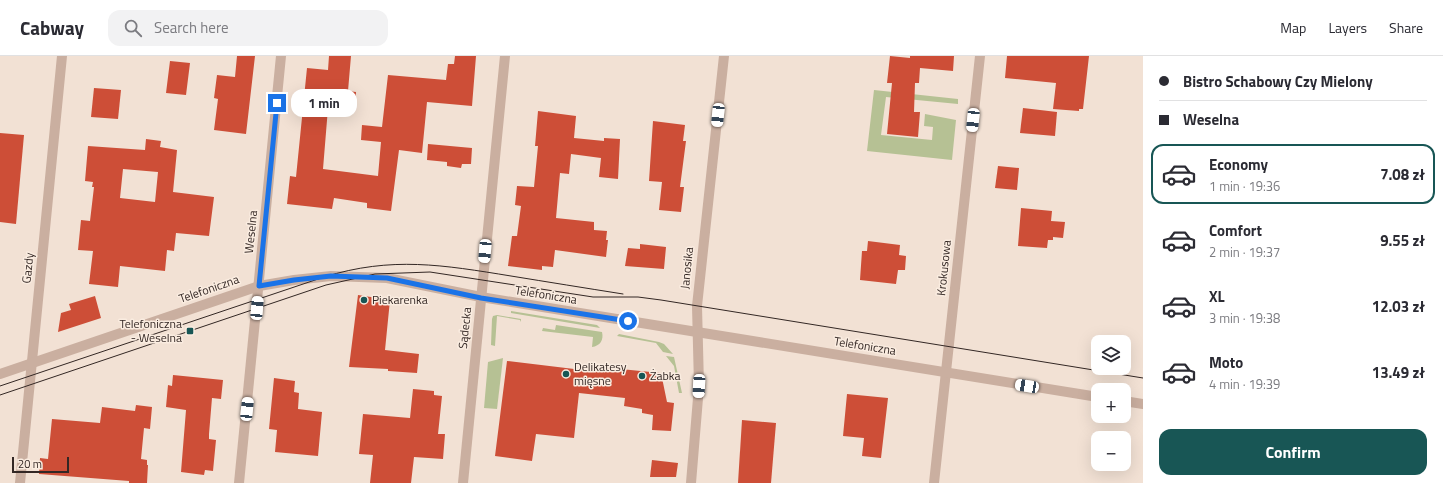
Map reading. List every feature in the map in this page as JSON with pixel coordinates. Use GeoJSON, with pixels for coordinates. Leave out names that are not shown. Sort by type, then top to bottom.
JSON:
{"type":"FeatureCollection","features":[{"type":"Feature","properties":{"kind":"street","name":"Gazdy"},"geometry":{"type":"LineString","coordinates":[[20,483],[62,56]]}},
{"type":"Feature","properties":{"kind":"street","name":"Weselna"},"geometry":{"type":"LineString","coordinates":[[239,483],[281,56]]}},
{"type":"Feature","properties":{"kind":"street","name":"Sądecka"},"geometry":{"type":"LineString","coordinates":[[463,483],[505,56]]}},
{"type":"Feature","properties":{"kind":"street","name":"Janosika"},"geometry":{"type":"LineString","coordinates":[[691,483],[699,386],[696,306],[724,56]]}},
{"type":"Feature","properties":{"kind":"street","name":"Krokusowa"},"geometry":{"type":"LineString","coordinates":[[934,483],[980,56]]}},
{"type":"Feature","properties":{"kind":"street","name":"Telefoniczna"},"geometry":{"type":"LineString","coordinates":[[0,374],[259,286],[331,276],[387,278],[481,298],[1091,396]]}},
{"type":"Feature","properties":{"kind":"street"},"geometry":{"type":"LineString","coordinates":[[1131,402],[1143,404]]}},
{"type":"Feature","properties":{"kind":"green space"},"geometry":{"type":"Polygon","coordinates":[[[874,90],[958,99],[958,104],[886,97],[881,135],[932,140],[933,127],[924,126],[925,114],[956,120],[952,160],[867,151],[874,90]]]}},
{"type":"Feature","properties":{"kind":"green space"},"geometry":{"type":"Polygon","coordinates":[[[511,311],[597,325],[600,328],[511,313],[511,311]]]}},
{"type":"Feature","properties":{"kind":"green space"},"geometry":{"type":"Polygon","coordinates":[[[497,315],[521,319],[521,322],[520,320],[497,316],[495,346],[491,345],[492,319],[493,316],[497,315]]]}},
{"type":"Feature","properties":{"kind":"green space"},"geometry":{"type":"Polygon","coordinates":[[[556,325],[602,332],[602,340],[599,344],[592,347],[593,337],[542,331],[543,328],[555,330],[556,325]]]}},
{"type":"Feature","properties":{"kind":"green space"},"geometry":{"type":"Polygon","coordinates":[[[619,334],[659,342],[664,344],[673,354],[663,352],[656,343],[617,336],[619,334]]]}},
{"type":"Feature","properties":{"kind":"green space"},"geometry":{"type":"Polygon","coordinates":[[[666,356],[674,357],[682,393],[679,393],[674,366],[666,356]]]}},
{"type":"Feature","properties":{"kind":"green space"},"geometry":{"type":"Polygon","coordinates":[[[503,358],[497,409],[484,408],[488,362],[503,358]]]}},
{"type":"Feature","properties":{"kind":"building"},"geometry":{"type":"Polygon","coordinates":[[[237,56],[255,56],[246,134],[214,130],[218,99],[214,98],[217,75],[235,77],[237,56]]]}},
{"type":"Feature","properties":{"kind":"building"},"geometry":{"type":"Polygon","coordinates":[[[329,56],[351,56],[348,91],[356,92],[355,111],[328,108],[323,169],[378,176],[381,142],[361,140],[362,125],[382,127],[388,75],[446,80],[448,64],[454,64],[455,56],[476,56],[472,106],[427,102],[422,153],[399,150],[391,211],[367,208],[367,203],[334,198],[332,209],[287,204],[290,176],[296,177],[307,68],[328,70],[329,56]]]}},
{"type":"Feature","properties":{"kind":"building"},"geometry":{"type":"Polygon","coordinates":[[[890,56],[910,58],[910,56],[954,56],[953,71],[920,68],[919,83],[915,83],[914,112],[920,112],[918,137],[887,134],[892,83],[887,83],[890,56]]]}},
{"type":"Feature","properties":{"kind":"building"},"geometry":{"type":"Polygon","coordinates":[[[1007,56],[1089,56],[1083,109],[1079,109],[1079,111],[1053,109],[1056,83],[1005,78],[1007,56]]]}},
{"type":"Feature","properties":{"kind":"building"},"geometry":{"type":"Polygon","coordinates":[[[170,61],[190,63],[186,95],[166,93],[170,61]]]}},
{"type":"Feature","properties":{"kind":"building"},"geometry":{"type":"Polygon","coordinates":[[[94,88],[121,90],[118,119],[91,117],[94,88]]]}},
{"type":"Feature","properties":{"kind":"building"},"geometry":{"type":"Polygon","coordinates":[[[1023,108],[1057,112],[1055,136],[1020,133],[1023,108]]]}},
{"type":"Feature","properties":{"kind":"building"},"geometry":{"type":"Polygon","coordinates":[[[538,111],[576,116],[574,138],[604,141],[604,138],[620,139],[618,179],[599,177],[601,158],[571,154],[569,174],[560,173],[556,218],[594,222],[594,230],[607,231],[606,240],[608,240],[606,257],[555,250],[553,267],[542,266],[542,270],[508,266],[512,236],[517,236],[521,206],[515,205],[517,186],[534,187],[538,146],[535,146],[538,111]]]}},
{"type":"Feature","properties":{"kind":"building"},"geometry":{"type":"Polygon","coordinates":[[[653,121],[685,125],[683,141],[686,141],[680,187],[684,187],[681,212],[659,210],[662,182],[649,181],[653,121]]]}},
{"type":"Feature","properties":{"kind":"building"},"geometry":{"type":"Polygon","coordinates":[[[0,133],[24,135],[16,224],[0,222],[0,133]]]}},
{"type":"Feature","properties":{"kind":"building"},"geometry":{"type":"Polygon","coordinates":[[[146,139],[161,141],[160,147],[177,150],[173,192],[214,197],[209,236],[176,233],[174,251],[167,250],[165,271],[120,266],[118,287],[89,284],[93,251],[78,250],[81,220],[90,221],[94,187],[92,187],[93,182],[85,181],[88,146],[145,150],[146,139]],[[123,169],[120,198],[155,202],[158,172],[123,169]]]}},
{"type":"Feature","properties":{"kind":"building"},"geometry":{"type":"Polygon","coordinates":[[[428,144],[472,148],[471,164],[462,164],[461,168],[447,166],[447,162],[427,160],[428,144]]]}},
{"type":"Feature","properties":{"kind":"building"},"geometry":{"type":"Polygon","coordinates":[[[998,166],[1019,168],[1017,190],[995,188],[998,166]]]}},
{"type":"Feature","properties":{"kind":"building"},"geometry":{"type":"Polygon","coordinates":[[[1021,208],[1052,211],[1051,221],[1065,222],[1063,238],[1053,237],[1053,240],[1048,240],[1047,248],[1018,246],[1021,208]]]}},
{"type":"Feature","properties":{"kind":"building"},"geometry":{"type":"Polygon","coordinates":[[[868,241],[900,245],[899,255],[906,256],[905,270],[898,270],[896,284],[860,280],[862,251],[867,251],[868,241]]]}},
{"type":"Feature","properties":{"kind":"building"},"geometry":{"type":"Polygon","coordinates":[[[640,244],[666,247],[664,269],[625,266],[628,248],[640,249],[640,244]]]}},
{"type":"Feature","properties":{"kind":"building"},"geometry":{"type":"Polygon","coordinates":[[[358,295],[390,300],[385,350],[419,354],[417,373],[388,371],[388,369],[349,367],[358,295]]]}},
{"type":"Feature","properties":{"kind":"building"},"geometry":{"type":"Polygon","coordinates":[[[95,296],[101,318],[58,332],[61,313],[71,310],[69,304],[95,296]]]}},
{"type":"Feature","properties":{"kind":"building"},"geometry":{"type":"Polygon","coordinates":[[[507,361],[599,372],[600,367],[661,373],[667,402],[674,403],[671,431],[652,430],[653,415],[642,413],[642,409],[624,406],[625,398],[579,393],[574,438],[536,434],[532,461],[495,456],[507,361]]]}},
{"type":"Feature","properties":{"kind":"building"},"geometry":{"type":"Polygon","coordinates":[[[173,375],[223,380],[221,399],[212,398],[209,439],[216,440],[213,471],[205,470],[204,475],[181,472],[186,410],[166,407],[168,385],[172,386],[173,375]]]}},
{"type":"Feature","properties":{"kind":"building"},"geometry":{"type":"Polygon","coordinates":[[[274,378],[295,381],[294,392],[299,393],[298,409],[322,412],[318,456],[275,452],[277,430],[269,429],[274,378]]]}},
{"type":"Feature","properties":{"kind":"building"},"geometry":{"type":"Polygon","coordinates":[[[413,389],[434,391],[434,395],[442,396],[438,434],[445,434],[443,459],[414,457],[411,483],[370,483],[373,455],[359,454],[363,414],[410,418],[413,389]]]}},
{"type":"Feature","properties":{"kind":"building"},"geometry":{"type":"Polygon","coordinates":[[[847,394],[888,398],[881,458],[862,456],[864,438],[843,436],[847,394]]]}},
{"type":"Feature","properties":{"kind":"building"},"geometry":{"type":"Polygon","coordinates":[[[136,405],[152,407],[150,429],[144,428],[141,459],[147,460],[147,483],[129,483],[129,481],[39,474],[40,458],[48,459],[52,419],[100,423],[102,407],[135,411],[136,405]]]}},
{"type":"Feature","properties":{"kind":"building"},"geometry":{"type":"Polygon","coordinates":[[[742,420],[776,423],[771,483],[738,483],[742,420]]]}},
{"type":"Feature","properties":{"kind":"building"},"geometry":{"type":"Polygon","coordinates":[[[652,460],[678,463],[676,477],[650,477],[652,460]]]}},
{"type":"Feature","properties":{"kind":"tram line"},"geometry":{"type":"LineString","coordinates":[[0,386],[324,277],[349,270],[372,266],[418,264],[440,266],[623,294]]}},
{"type":"Feature","properties":{"kind":"tram line"},"geometry":{"type":"LineString","coordinates":[[0,395],[326,285],[375,274],[430,272],[593,297],[638,297],[661,300],[1143,378]]}},
{"type":"Feature","properties":{"kind":"place","name":"Piekarenka"},"geometry":{"type":"Point","coordinates":[364,300]}},
{"type":"Feature","properties":{"kind":"place","name":"Telefoniczna - Weselna"},"geometry":{"type":"Point","coordinates":[190,331]}},
{"type":"Feature","properties":{"kind":"place","name":"Delikatesy mięsne"},"geometry":{"type":"Point","coordinates":[566,374]}},
{"type":"Feature","properties":{"kind":"place","name":"Żabka"},"geometry":{"type":"Point","coordinates":[642,376]}},
{"type":"Feature","properties":{"kind":"route"},"geometry":{"type":"LineString","coordinates":[[277,103],[259,286],[331,276],[387,278],[435,286],[481,298],[628,321]]}}]}
